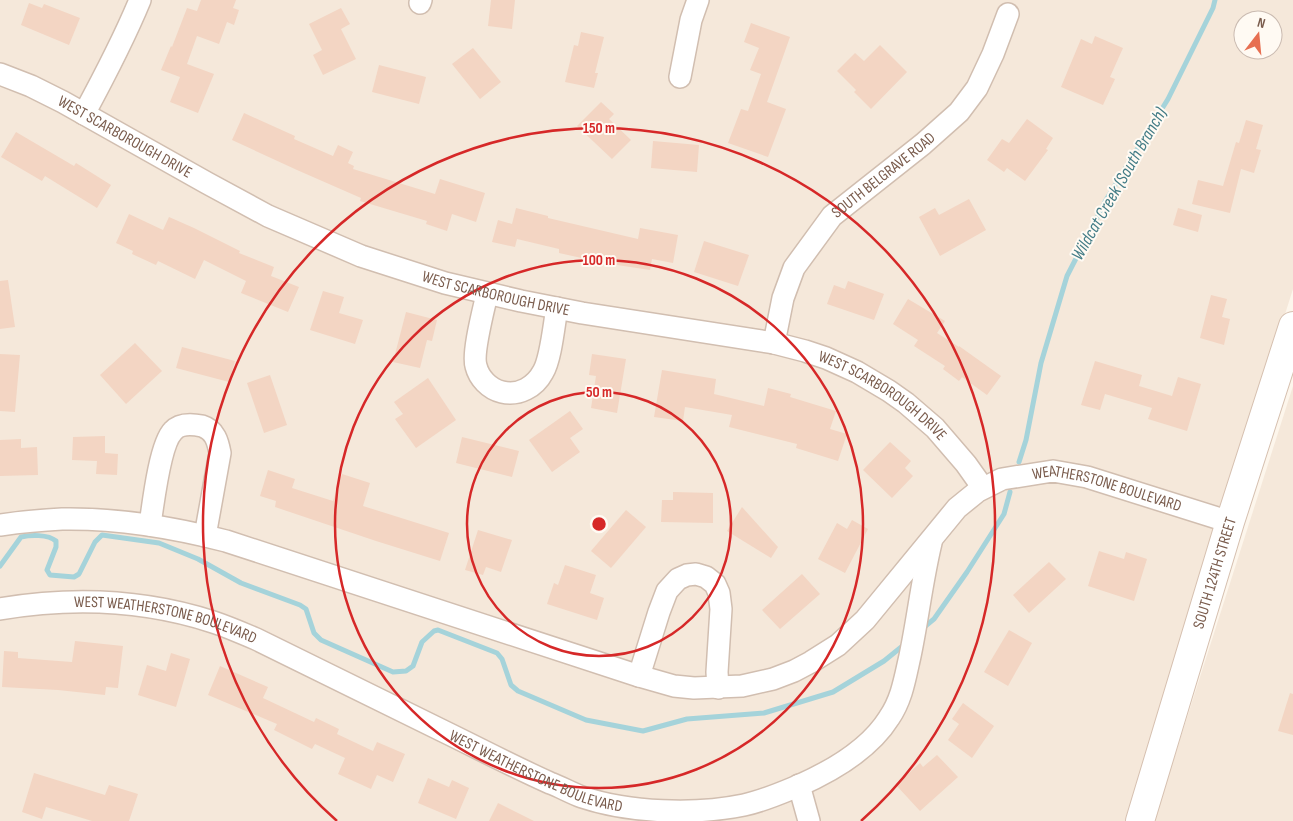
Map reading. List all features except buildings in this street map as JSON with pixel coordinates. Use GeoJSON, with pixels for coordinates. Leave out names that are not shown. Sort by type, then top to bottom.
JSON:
{"type":"FeatureCollection","features":[{"type":"Feature","properties":{"kind":"street"},"geometry":{"type":"LineString","coordinates":[[84,114],[114,59],[140,0]]}},
{"type":"Feature","properties":{"kind":"street"},"geometry":{"type":"LineString","coordinates":[[680,77],[691,20],[698,0]]}},
{"type":"Feature","properties":{"kind":"street","name":"SOUTH BELGRAVE ROAD"},"geometry":{"type":"LineString","coordinates":[[774,343],[783,298],[794,268],[832,216],[923,144],[958,112],[977,88],[993,54],[1008,14]]}},
{"type":"Feature","properties":{"kind":"street","name":"WEST SCARBOROUGH DRIVE"},"geometry":{"type":"LineString","coordinates":[[0,74],[31,86],[84,114],[207,184],[295,228],[361,256],[445,284],[487,294],[557,308],[774,343],[826,358],[857,372],[906,403],[935,428],[966,464],[983,488]]}},
{"type":"Feature","properties":{"kind":"street"},"geometry":{"type":"LineString","coordinates":[[487,294],[476,353],[476,365],[489,386],[503,392],[515,393],[526,390],[544,372],[557,308]]}},
{"type":"Feature","properties":{"kind":"street","name":"SOUTH 124TH STREET"},"geometry":{"type":"LineString","coordinates":[[1140,821],[1230,522],[1293,326]]}},
{"type":"Feature","properties":{"kind":"street"},"geometry":{"type":"LineString","coordinates":[[150,525],[165,443],[172,431],[178,427],[192,424],[205,427],[211,431],[218,442],[220,454],[205,536]]}},
{"type":"Feature","properties":{"kind":"street","name":"WEATHERSTONE BOULEVARD"},"geometry":{"type":"LineString","coordinates":[[983,488],[1002,479],[1053,471],[1087,478],[1230,522]]}},
{"type":"Feature","properties":{"kind":"street","name":"WEST WEATHERSTONE BOULEVARD"},"geometry":{"type":"LineString","coordinates":[[0,525],[63,519],[112,520],[150,525],[205,536],[226,541],[639,676],[674,686],[718,688],[742,686],[773,679],[794,671],[838,645],[865,620],[957,508],[983,488]]}},
{"type":"Feature","properties":{"kind":"street","name":"WEST WEATHERSTONE BOULEVARD"},"geometry":{"type":"LineString","coordinates":[[0,609],[27,604],[84,602],[114,603],[174,611],[213,622],[256,639],[528,773],[583,797],[612,805],[658,811],[693,811],[732,807],[749,813],[777,795],[815,778],[859,752],[881,730],[890,717],[902,692],[926,562],[932,540]]}},
{"type":"Feature","properties":{"kind":"street"},"geometry":{"type":"LineString","coordinates":[[639,676],[667,591],[678,579],[696,574],[706,576],[715,584],[719,592],[721,609],[717,672],[718,688]]}},
{"type":"Feature","properties":{"kind":"street"},"geometry":{"type":"LineString","coordinates":[[799,785],[809,821]]}},
{"type":"Feature","properties":{"kind":"shaded area"},"geometry":{"type":"Polygon","coordinates":[[[0,0],[1293,0],[1293,289],[1198,588],[1127,821],[0,821],[0,0]]]}},
{"type":"Feature","properties":{"kind":"shaded area"},"geometry":{"type":"Polygon","coordinates":[[[1293,386],[1293,821],[1154,821],[1293,386]]]}},
{"type":"Feature","properties":{"kind":"waterway","name":"Wildcat Creek (South Branch)"},"geometry":{"type":"LineString","coordinates":[[1019,462],[1026,440],[1041,363],[1067,276],[1106,200],[1168,99],[1213,8],[1215,0]]}},
{"type":"Feature","properties":{"kind":"waterway","name":"Wildcat Creek (South Branch)"},"geometry":{"type":"LineString","coordinates":[[923,628],[934,619],[967,572],[1004,514],[1010,492]]}},
{"type":"Feature","properties":{"kind":"waterway","name":"Wildcat Creek (South Branch)"},"geometry":{"type":"LineString","coordinates":[[0,566],[21,537],[25,536],[44,536],[56,541],[56,547],[47,570],[50,575],[74,577],[79,574],[95,542],[102,535],[159,543],[198,559],[241,583],[300,605],[306,609],[314,633],[321,640],[393,672],[406,671],[413,666],[422,642],[434,631],[438,630],[497,653],[502,659],[511,685],[518,691],[586,720],[643,731],[687,719],[764,713],[833,692],[884,661],[905,644]]}}]}
